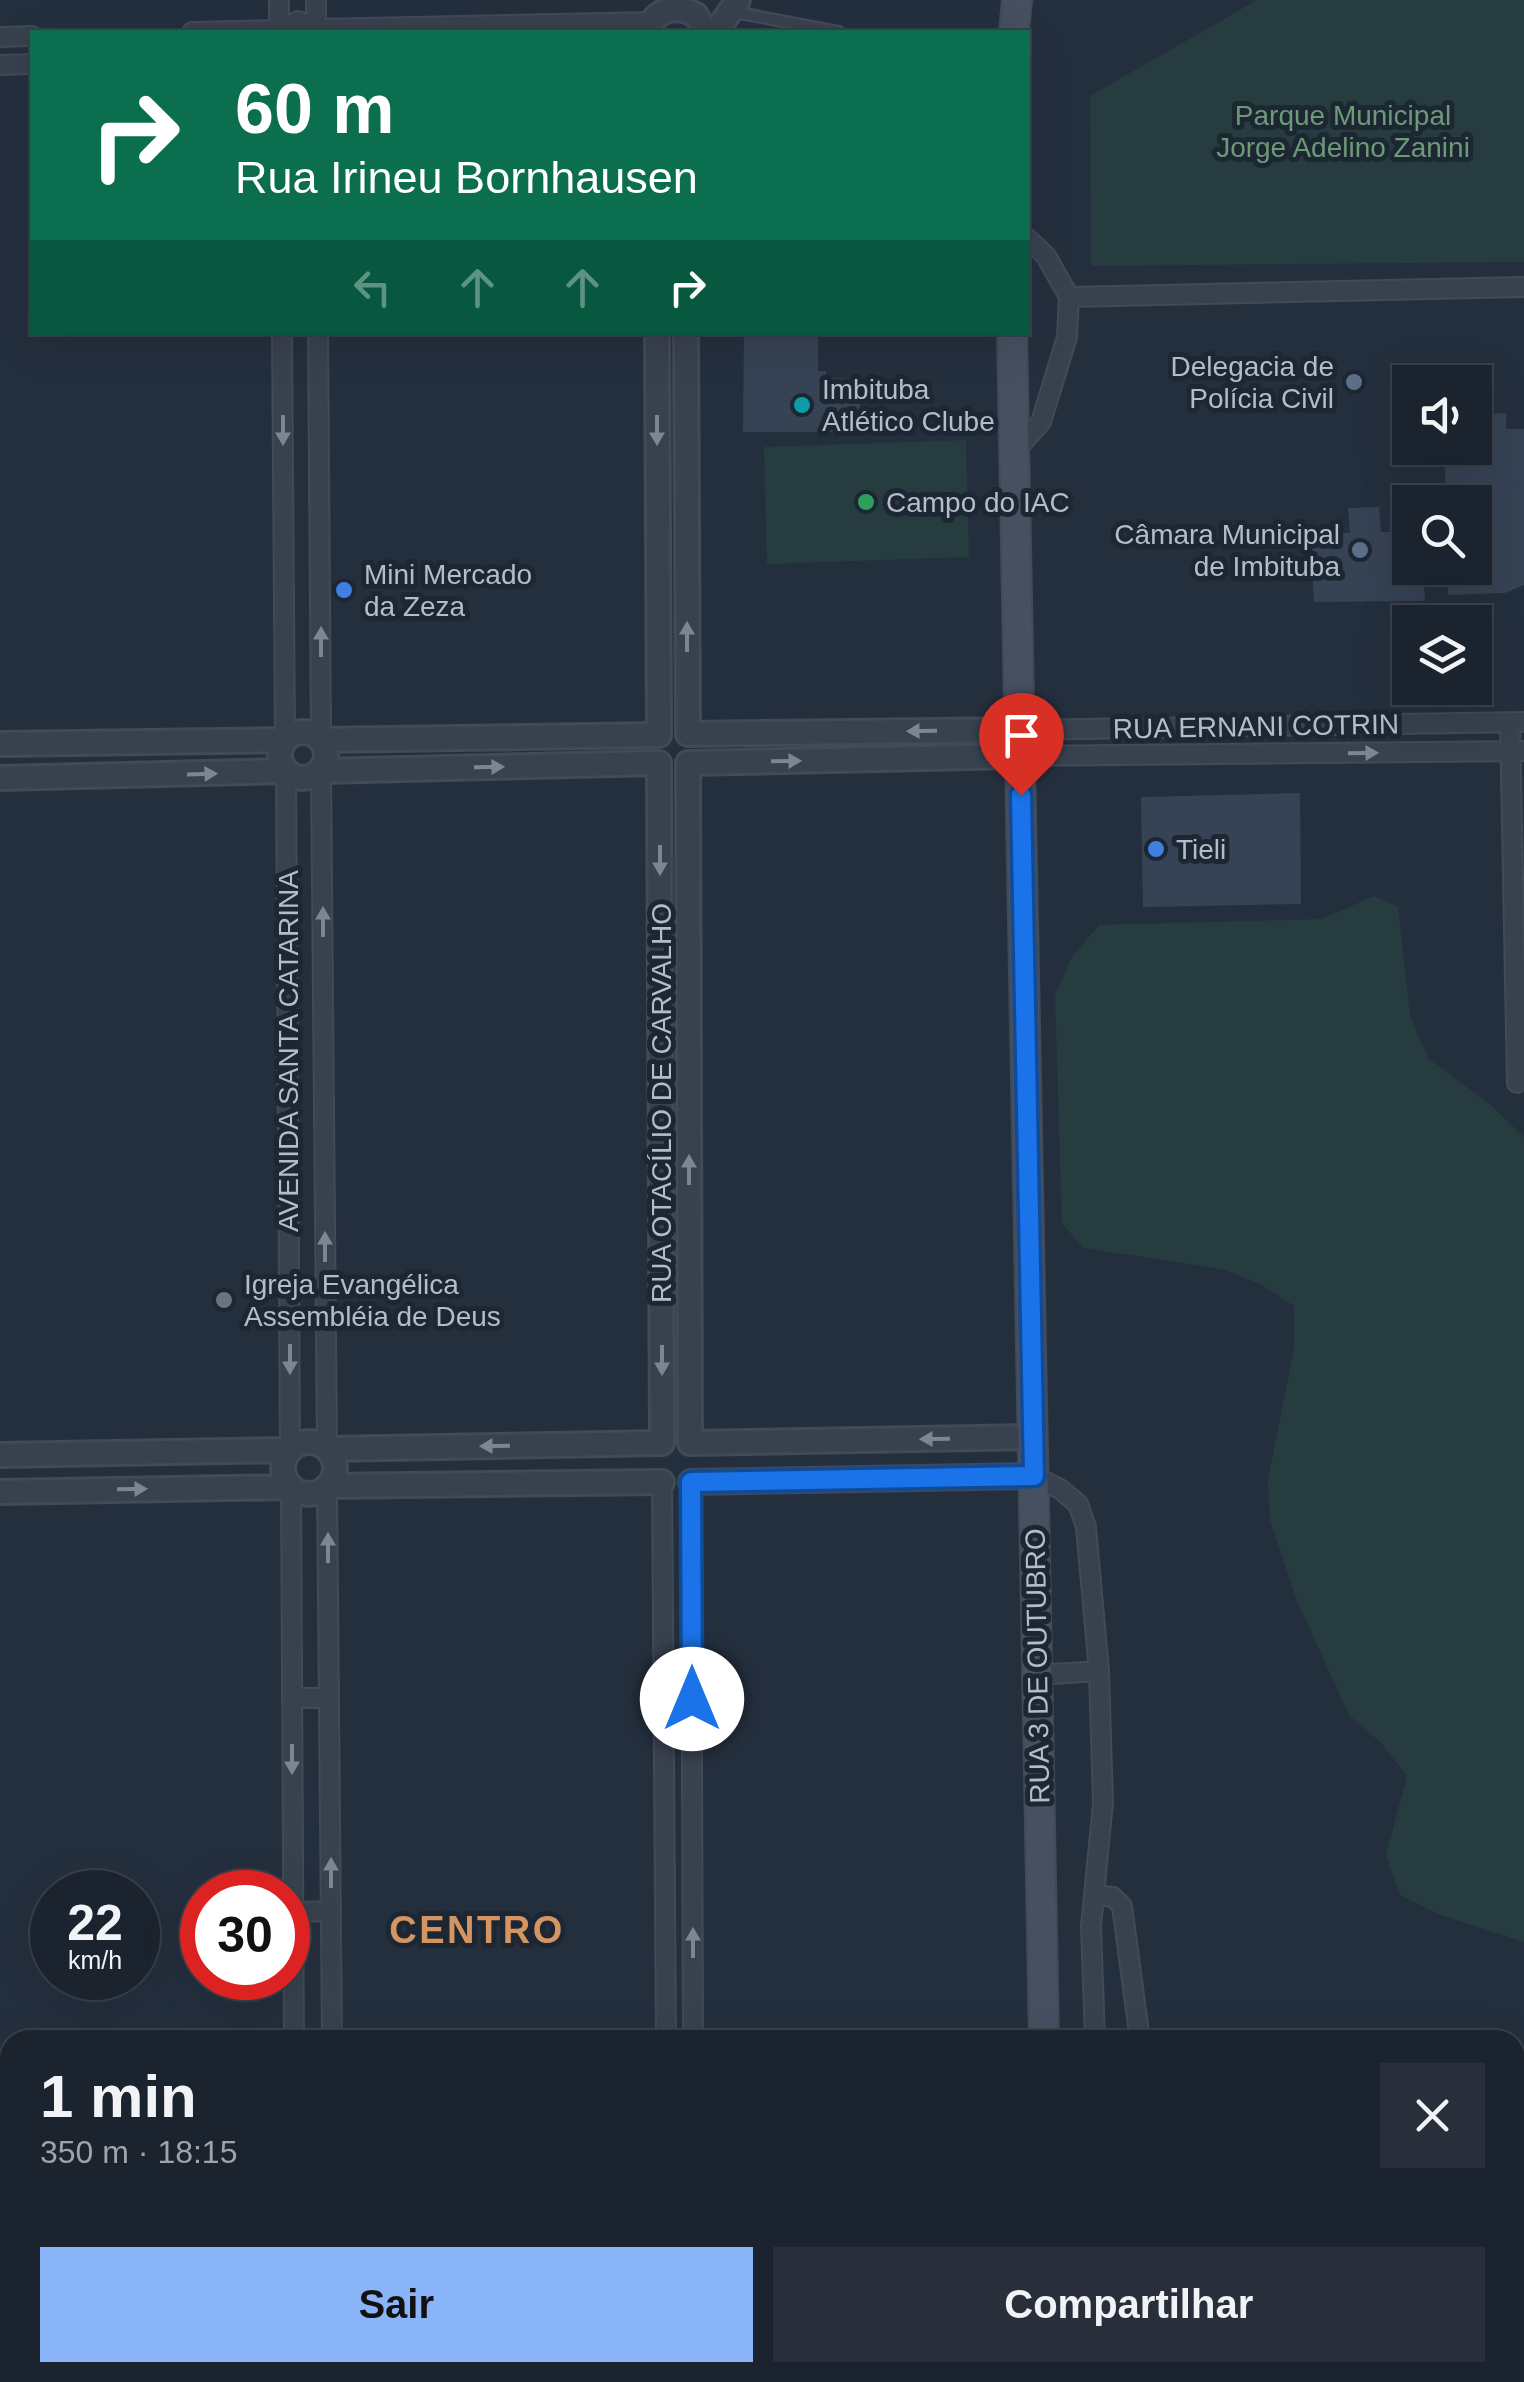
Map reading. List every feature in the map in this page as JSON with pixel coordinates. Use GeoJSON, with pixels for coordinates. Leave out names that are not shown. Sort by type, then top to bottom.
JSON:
{"type":"FeatureCollection","features":[{"type":"Feature","properties":{"kind":"main road"},"geometry":{"type":"LineString","coordinates":[[1014,30],[1016,0]]}},
{"type":"Feature","properties":{"kind":"main road","name":"RUA 3 DE OUTUBRO"},"geometry":{"type":"LineString","coordinates":[[1012,335],[1044,2030]]}},
{"type":"Feature","properties":{"kind":"street"},"geometry":{"type":"LineString","coordinates":[[278,30],[279,0]]}},
{"type":"Feature","properties":{"kind":"street"},"geometry":{"type":"LineString","coordinates":[[316,0],[317,30]]}},
{"type":"Feature","properties":{"kind":"street"},"geometry":{"type":"LineString","coordinates":[[717,30],[734,6]]}},
{"type":"Feature","properties":{"kind":"street"},"geometry":{"type":"LineString","coordinates":[[412,30],[506,29],[667,13],[696,15],[705,30]]}},
{"type":"Feature","properties":{"kind":"street"},"geometry":{"type":"LineString","coordinates":[[282,30],[298,21],[315,30]]}},
{"type":"Feature","properties":{"kind":"street"},"geometry":{"type":"LineString","coordinates":[[0,37],[30,36]]}},
{"type":"Feature","properties":{"kind":"street"},"geometry":{"type":"LineString","coordinates":[[0,64],[30,64]]}},
{"type":"Feature","properties":{"kind":"street"},"geometry":{"type":"LineString","coordinates":[[1014,452],[1041,422],[1066,337],[1068,296],[1046,256],[1030,241]]}},
{"type":"Feature","properties":{"kind":"street"},"geometry":{"type":"LineString","coordinates":[[1068,296],[1524,287]]}},
{"type":"Feature","properties":{"kind":"street"},"geometry":{"type":"LineString","coordinates":[[282,335],[285,740],[280,760],[286,771]]}},
{"type":"Feature","properties":{"kind":"street"},"geometry":{"type":"LineString","coordinates":[[318,335],[321,740],[327,752],[322,770]]}},
{"type":"Feature","properties":{"kind":"street"},"geometry":{"type":"LineString","coordinates":[[657,335],[659,735],[654,752],[659,763]]}},
{"type":"Feature","properties":{"kind":"street"},"geometry":{"type":"LineString","coordinates":[[0,778],[286,771],[308,779],[322,770],[659,763],[670,769],[688,763],[694,752],[688,734],[686,335]]}},
{"type":"Feature","properties":{"kind":"street"},"geometry":{"type":"LineString","coordinates":[[657,372],[686,373]]}},
{"type":"Feature","properties":{"kind":"street"},"geometry":{"type":"LineString","coordinates":[[658,546],[687,547]]}},
{"type":"Feature","properties":{"kind":"street"},"geometry":{"type":"LineString","coordinates":[[1517,722],[1517,1083]]}},
{"type":"Feature","properties":{"kind":"street","name":"RUA ERNANI COTRIN"},"geometry":{"type":"LineString","coordinates":[[688,763],[826,760],[1020,743],[1324,726],[1517,722]]}},
{"type":"Feature","properties":{"kind":"street"},"geometry":{"type":"LineString","coordinates":[[1324,726],[1325,753]]}},
{"type":"Feature","properties":{"kind":"street"},"geometry":{"type":"LineString","coordinates":[[0,744],[285,740],[303,732],[321,740],[659,735],[676,729],[688,734]]}},
{"type":"Feature","properties":{"kind":"street"},"geometry":{"type":"LineString","coordinates":[[824,732],[826,760]]}},
{"type":"Feature","properties":{"kind":"street","name":"RUA ERNANI COTRIN"},"geometry":{"type":"LineString","coordinates":[[688,734],[824,732],[1325,753],[1517,751]]}},
{"type":"Feature","properties":{"kind":"street"},"geometry":{"type":"LineString","coordinates":[[531,737],[532,766]]}},
{"type":"Feature","properties":{"kind":"street"},"geometry":{"type":"LineString","coordinates":[[424,738],[425,768]]}},
{"type":"Feature","properties":{"kind":"street"},"geometry":{"type":"LineString","coordinates":[[163,742],[164,775]]}},
{"type":"Feature","properties":{"kind":"street"},"geometry":{"type":"LineString","coordinates":[[64,743],[64,777]]}},
{"type":"Feature","properties":{"kind":"street","name":"RUA OTACÍLIO DE CARVALHO"},"geometry":{"type":"LineString","coordinates":[[659,763],[662,1443]]}},
{"type":"Feature","properties":{"kind":"street","name":"RUA OTACÍLIO DE CARVALHO"},"geometry":{"type":"LineString","coordinates":[[688,763],[690,1443]]}},
{"type":"Feature","properties":{"kind":"street","name":"AVENIDA SANTA CATARINA"},"geometry":{"type":"LineString","coordinates":[[322,770],[327,1449]]}},
{"type":"Feature","properties":{"kind":"street","name":"AVENIDA SANTA CATARINA"},"geometry":{"type":"LineString","coordinates":[[286,771],[290,1450]]}},
{"type":"Feature","properties":{"kind":"street"},"geometry":{"type":"LineString","coordinates":[[660,987],[689,986]]}},
{"type":"Feature","properties":{"kind":"street"},"geometry":{"type":"LineString","coordinates":[[661,1211],[690,1210]]}},
{"type":"Feature","properties":{"kind":"street"},"geometry":{"type":"LineString","coordinates":[[0,1455],[290,1450],[312,1442],[327,1449],[662,1443],[676,1438],[690,1443],[1032,1437]]}},
{"type":"Feature","properties":{"kind":"street"},"geometry":{"type":"LineString","coordinates":[[865,1440],[867,1479]]}},
{"type":"Feature","properties":{"kind":"street"},"geometry":{"type":"LineString","coordinates":[[662,1443],[652,1462],[662,1482],[666,2030]]}},
{"type":"Feature","properties":{"kind":"street"},"geometry":{"type":"LineString","coordinates":[[690,1443],[700,1462],[691,1482],[693,2030]]}},
{"type":"Feature","properties":{"kind":"street"},"geometry":{"type":"LineString","coordinates":[[534,1446],[535,1484]]}},
{"type":"Feature","properties":{"kind":"street"},"geometry":{"type":"LineString","coordinates":[[327,1449],[335,1472],[328,1486],[332,2030]]}},
{"type":"Feature","properties":{"kind":"street"},"geometry":{"type":"LineString","coordinates":[[290,1450],[283,1472],[291,1486],[293,1870]]}},
{"type":"Feature","properties":{"kind":"street"},"geometry":{"type":"LineString","coordinates":[[62,1453],[64,1490]]}},
{"type":"Feature","properties":{"kind":"street"},"geometry":{"type":"LineString","coordinates":[[0,1492],[291,1486],[305,1494],[328,1486],[662,1482],[676,1486],[691,1482],[1034,1476],[1078,1504],[1086,1527],[1098,1671],[1103,1803],[1094,1895],[1095,2030]]}},
{"type":"Feature","properties":{"kind":"street"},"geometry":{"type":"LineString","coordinates":[[663,1590],[691,1591]]}},
{"type":"Feature","properties":{"kind":"street"},"geometry":{"type":"LineString","coordinates":[[1036,1675],[1098,1671]]}},
{"type":"Feature","properties":{"kind":"street"},"geometry":{"type":"LineString","coordinates":[[292,1698],[329,1698]]}},
{"type":"Feature","properties":{"kind":"street"},"geometry":{"type":"LineString","coordinates":[[664,1807],[692,1808]]}},
{"type":"Feature","properties":{"kind":"street"},"geometry":{"type":"LineString","coordinates":[[665,1883],[692,1882]]}},
{"type":"Feature","properties":{"kind":"street"},"geometry":{"type":"LineString","coordinates":[[1094,1895],[1113,1898],[1122,1906],[1139,2030]]}},
{"type":"Feature","properties":{"kind":"street"},"geometry":{"type":"LineString","coordinates":[[310,1912],[331,1912]]}},
{"type":"Feature","properties":{"kind":"street"},"geometry":{"type":"LineString","coordinates":[[294,2000],[294,2030]]}},
{"type":"Feature","properties":{"kind":"lane"},"geometry":{"type":"LineString","coordinates":[[734,6],[831,30]]}},
{"type":"Feature","properties":{"kind":"green space","name":"Parque Municipal Jorge Adelino Zanini"},"geometry":{"type":"Polygon","coordinates":[[[1257,0],[1524,0],[1524,262],[1091,266],[1090,96],[1257,0]]]}},
{"type":"Feature","properties":{"kind":"green space","name":"Campo do IAC"},"geometry":{"type":"Polygon","coordinates":[[[966,440],[969,557],[767,564],[764,447],[966,440]]]}},
{"type":"Feature","properties":{"kind":"green space"},"geometry":{"type":"Polygon","coordinates":[[[1374,896],[1398,907],[1410,1016],[1428,1058],[1491,1105],[1524,1137],[1524,1942],[1438,1914],[1400,1895],[1386,1855],[1407,1776],[1381,1743],[1349,1715],[1297,1601],[1270,1521],[1268,1480],[1294,1348],[1294,1306],[1260,1284],[1222,1269],[1084,1248],[1062,1224],[1055,995],[1072,957],[1099,925],[1322,919],[1374,896]]]}},
{"type":"Feature","properties":{"kind":"building","name":"Imbituba Atlético Clube"},"geometry":{"type":"Polygon","coordinates":[[[744,335],[818,335],[818,371],[826,371],[826,378],[860,379],[860,432],[743,432],[744,335]]]}},
{"type":"Feature","properties":{"kind":"building"},"geometry":{"type":"Polygon","coordinates":[[[1506,413],[1506,429],[1524,429],[1524,585],[1505,593],[1448,595],[1448,585],[1492,585],[1492,485],[1445,485],[1445,465],[1492,465],[1492,414],[1506,413]]]}},
{"type":"Feature","properties":{"kind":"building","name":"Câmara Municipal de Imbituba"},"geometry":{"type":"Polygon","coordinates":[[[1379,507],[1381,532],[1392,532],[1392,585],[1424,585],[1425,601],[1314,602],[1310,532],[1350,533],[1348,508],[1379,507]]]}},
{"type":"Feature","properties":{"kind":"building"},"geometry":{"type":"Polygon","coordinates":[[[1300,793],[1301,904],[1143,907],[1141,797],[1300,793]]]}},
{"type":"Feature","properties":{"kind":"place","name":"Delegacia de Polícia Civil"},"geometry":{"type":"Point","coordinates":[1354,382]}},
{"type":"Feature","properties":{"kind":"place","name":"Imbituba Atlético Clube"},"geometry":{"type":"Point","coordinates":[802,405]}},
{"type":"Feature","properties":{"kind":"place","name":"Campo do IAC"},"geometry":{"type":"Point","coordinates":[866,502]}},
{"type":"Feature","properties":{"kind":"place","name":"Câmara Municipal de Imbituba"},"geometry":{"type":"Point","coordinates":[1360,550]}},
{"type":"Feature","properties":{"kind":"place","name":"Mini Mercado da Zeza"},"geometry":{"type":"Point","coordinates":[344,590]}},
{"type":"Feature","properties":{"kind":"place","name":"Tieli"},"geometry":{"type":"Point","coordinates":[1156,849]}},
{"type":"Feature","properties":{"kind":"place","name":"Igreja Evangélica Assembléia de Deus"},"geometry":{"type":"Point","coordinates":[224,1300]}},
{"type":"Feature","properties":{"kind":"district","name":"CENTRO"},"geometry":{"type":"Point","coordinates":[477,1930]}},
{"type":"Feature","properties":{"kind":"route"},"geometry":{"type":"LineString","coordinates":[[692,1699],[691,1482],[1034,1476],[1021,795]]}}]}
